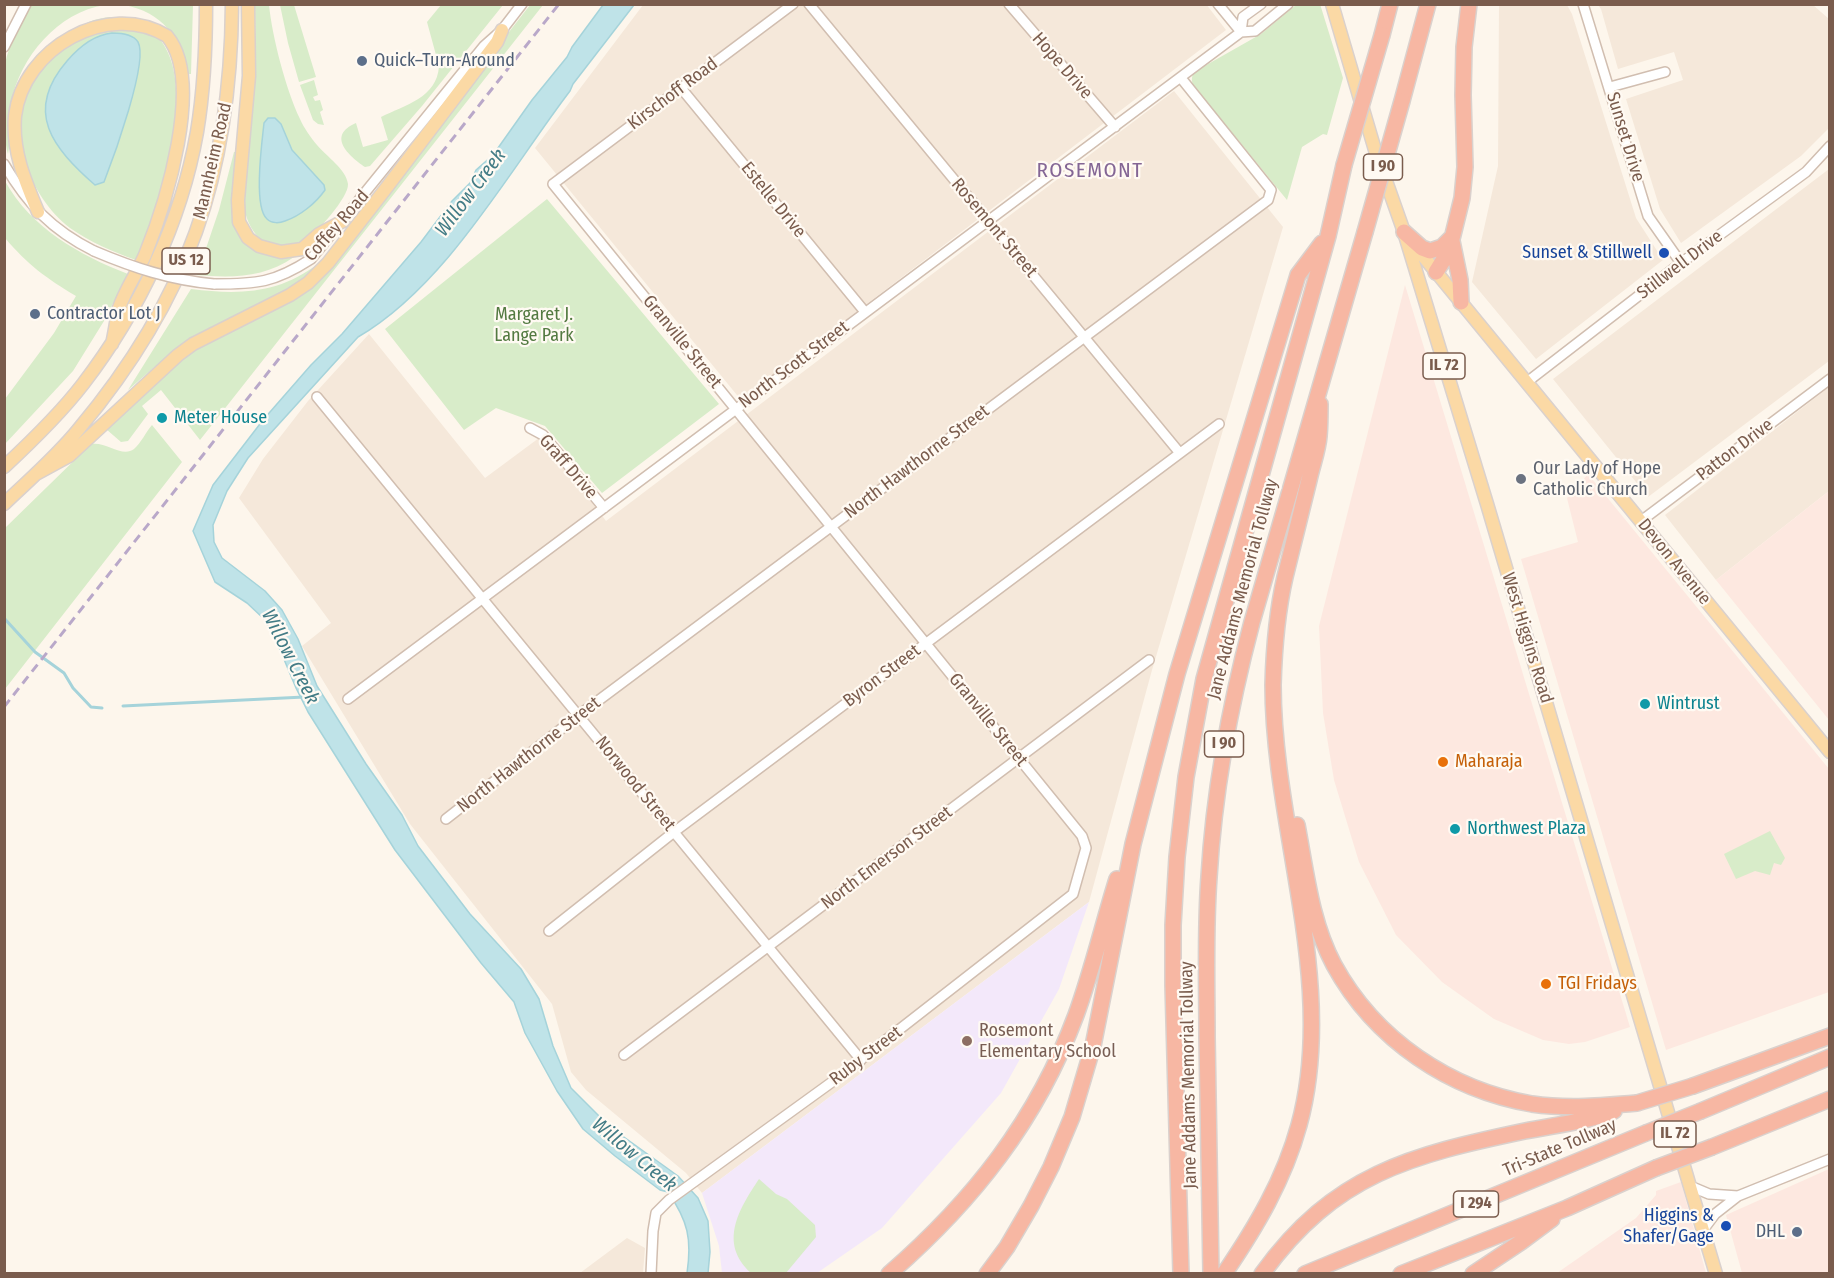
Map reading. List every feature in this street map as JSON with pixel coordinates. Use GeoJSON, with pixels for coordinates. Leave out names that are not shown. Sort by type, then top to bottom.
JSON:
{"type":"FeatureCollection","features":[{"type":"Feature","properties":{"kind":"highway","name":"Jane Addams Memorial Tollway"},"geometry":{"type":"LineString","coordinates":[[1181,1274],[1173,955],[1177,857],[1185,777],[1206,669],[1328,236],[1344,165],[1390,4]]}},
{"type":"Feature","properties":{"kind":"highway","name":"Jane Addams Memorial Tollway"},"geometry":{"type":"LineString","coordinates":[[1211,1274],[1206,946],[1213,823],[1225,738],[1238,675],[1428,4]]}},
{"type":"Feature","properties":{"kind":"highway"},"geometry":{"type":"LineString","coordinates":[[1436,272],[1449,251],[1462,198],[1465,167],[1464,47],[1469,4]]}},
{"type":"Feature","properties":{"kind":"highway"},"geometry":{"type":"LineString","coordinates":[[1404,232],[1430,252],[1442,247],[1451,238]]}},
{"type":"Feature","properties":{"kind":"highway"},"geometry":{"type":"LineString","coordinates":[[987,1274],[1007,1247],[1031,1206],[1051,1167],[1072,1117],[1093,1046],[1133,844],[1177,674],[1298,275],[1328,236]]}},
{"type":"Feature","properties":{"kind":"highway"},"geometry":{"type":"LineString","coordinates":[[1451,238],[1460,280],[1461,303]]}},
{"type":"Feature","properties":{"kind":"highway"},"geometry":{"type":"LineString","coordinates":[[1224,1274],[1260,1219],[1276,1189],[1300,1124],[1308,1082],[1312,1008],[1304,932],[1278,758],[1274,696],[1275,646],[1285,579],[1319,437],[1321,381]]}},
{"type":"Feature","properties":{"kind":"highway"},"geometry":{"type":"LineString","coordinates":[[1278,758],[1291,798],[1313,909],[1322,938],[1334,965],[1351,992],[1372,1018],[1417,1058],[1472,1088],[1534,1104],[1573,1107],[1637,1102]]}},
{"type":"Feature","properties":{"kind":"highway"},"geometry":{"type":"LineString","coordinates":[[889,1274],[932,1236],[980,1183],[1023,1125],[1055,1064],[1077,1013],[1118,875],[1133,844]]}},
{"type":"Feature","properties":{"kind":"highway"},"geometry":{"type":"LineString","coordinates":[[1262,1274],[1289,1239],[1337,1196],[1389,1168],[1417,1157],[1468,1143],[1608,1114],[1830,1036]]}},
{"type":"Feature","properties":{"kind":"highway","name":"Tri-State Tollway"},"geometry":{"type":"LineString","coordinates":[[1305,1274],[1830,1057]]}},
{"type":"Feature","properties":{"kind":"highway","name":"I 294"},"geometry":{"type":"LineString","coordinates":[[1401,1274],[1567,1208],[1656,1168],[1830,1098]]}},
{"type":"Feature","properties":{"kind":"highway"},"geometry":{"type":"LineString","coordinates":[[1473,1274],[1567,1208]]}},
{"type":"Feature","properties":{"kind":"main road","name":"Mannheim Road"},"geometry":{"type":"LineString","coordinates":[[4,467],[55,417],[82,385],[112,344],[160,254],[187,174],[197,133],[202,94],[206,4]]}},
{"type":"Feature","properties":{"kind":"main road","name":"Mannheim Road"},"geometry":{"type":"LineString","coordinates":[[4,504],[76,432],[116,383],[149,332],[188,255],[211,186],[225,117],[230,83],[232,4]]}},
{"type":"Feature","properties":{"kind":"main road"},"geometry":{"type":"LineString","coordinates":[[248,4],[249,76],[238,200],[239,222],[248,238],[259,246],[281,252],[302,249],[319,234],[343,221]]}},
{"type":"Feature","properties":{"kind":"main road","name":"West Higgins Road"},"geometry":{"type":"LineString","coordinates":[[1332,4],[1375,150],[1404,232],[1716,1274]]}},
{"type":"Feature","properties":{"kind":"main road"},"geometry":{"type":"LineString","coordinates":[[112,344],[119,308],[144,257],[174,166],[183,100],[182,69],[173,45],[155,24],[132,12]]}},
{"type":"Feature","properties":{"kind":"main road"},"geometry":{"type":"LineString","coordinates":[[38,212],[20,168],[15,141],[15,116],[24,80],[32,66],[51,41],[71,24]]}},
{"type":"Feature","properties":{"kind":"main road"},"geometry":{"type":"LineString","coordinates":[[36,474],[69,456],[160,370],[193,344],[290,295],[308,283],[328,263],[387,187],[496,42],[502,30]]}},
{"type":"Feature","properties":{"kind":"main road","name":"Devon Avenue"},"geometry":{"type":"LineString","coordinates":[[1404,232],[1830,752]]}},
{"type":"Feature","properties":{"kind":"main road"},"geometry":{"type":"LineString","coordinates":[[1421,289],[1436,272]]}},
{"type":"Feature","properties":{"kind":"street"},"geometry":{"type":"LineString","coordinates":[[4,47],[26,4]]}},
{"type":"Feature","properties":{"kind":"street","name":"Coffey Road"},"geometry":{"type":"LineString","coordinates":[[4,164],[19,190],[38,212],[63,233],[94,251],[155,274],[182,281],[253,284],[291,272],[311,260],[484,46],[502,30],[522,4]]}},
{"type":"Feature","properties":{"kind":"street","name":"Kirschoff Road"},"geometry":{"type":"LineString","coordinates":[[553,184],[793,4]]}},
{"type":"Feature","properties":{"kind":"street","name":"Rosemont Street"},"geometry":{"type":"LineString","coordinates":[[808,4],[1179,452]]}},
{"type":"Feature","properties":{"kind":"street","name":"Hope Drive"},"geometry":{"type":"LineString","coordinates":[[1009,4],[1115,127]]}},
{"type":"Feature","properties":{"kind":"street"},"geometry":{"type":"LineString","coordinates":[[1218,4],[1241,32]]}},
{"type":"Feature","properties":{"kind":"street","name":"North Scott Street"},"geometry":{"type":"LineString","coordinates":[[1241,32],[1243,17],[1261,4]]}},
{"type":"Feature","properties":{"kind":"street","name":"North Scott Street"},"geometry":{"type":"LineString","coordinates":[[348,699],[1241,32],[1254,32],[1288,4]]}},
{"type":"Feature","properties":{"kind":"street","name":"Sunset Drive"},"geometry":{"type":"LineString","coordinates":[[1583,4],[1648,216],[1681,263]]}},
{"type":"Feature","properties":{"kind":"street"},"geometry":{"type":"LineString","coordinates":[[1610,87],[1665,72]]}},
{"type":"Feature","properties":{"kind":"street","name":"North Hawthorne Street"},"geometry":{"type":"LineString","coordinates":[[446,819],[579,716],[1268,200],[1270,190],[1181,78]]}},
{"type":"Feature","properties":{"kind":"street","name":"Estelle Drive"},"geometry":{"type":"LineString","coordinates":[[681,88],[865,312]]}},
{"type":"Feature","properties":{"kind":"street","name":"Stillwell Drive"},"geometry":{"type":"LineString","coordinates":[[1527,382],[1681,263],[1806,172],[1830,146]]}},
{"type":"Feature","properties":{"kind":"street","name":"Granville Street"},"geometry":{"type":"LineString","coordinates":[[553,184],[1082,836]]}},
{"type":"Feature","properties":{"kind":"street","name":"Patton Drive"},"geometry":{"type":"LineString","coordinates":[[1641,521],[1830,379]]}},
{"type":"Feature","properties":{"kind":"street","name":"Norwood Street"},"geometry":{"type":"LineString","coordinates":[[317,397],[861,1060]]}},
{"type":"Feature","properties":{"kind":"street","name":"Byron Street"},"geometry":{"type":"LineString","coordinates":[[549,931],[674,832],[1219,424]]}},
{"type":"Feature","properties":{"kind":"street","name":"Graff Drive"},"geometry":{"type":"LineString","coordinates":[[530,428],[543,435],[604,508]]}},
{"type":"Feature","properties":{"kind":"street","name":"North Emerson Street"},"geometry":{"type":"LineString","coordinates":[[624,1055],[1149,660]]}},
{"type":"Feature","properties":{"kind":"street","name":"Ruby Street"},"geometry":{"type":"LineString","coordinates":[[651,1274],[656,1213],[669,1200],[861,1060],[1072,894],[1086,848],[1082,836]]}},
{"type":"Feature","properties":{"kind":"street"},"geometry":{"type":"LineString","coordinates":[[1703,1230],[1715,1214],[1738,1196],[1830,1159]]}},
{"type":"Feature","properties":{"kind":"street"},"geometry":{"type":"LineString","coordinates":[[1690,1186],[1709,1194],[1738,1196]]}},
{"type":"Feature","properties":{"kind":"shaded area"},"geometry":{"type":"Polygon","coordinates":[[[1206,4],[1226,30],[741,400],[535,148],[643,5],[1206,4]]]}},
{"type":"Feature","properties":{"kind":"shaded area"},"geometry":{"type":"Polygon","coordinates":[[[1499,5],[1567,5],[1572,14],[1636,218],[1663,260],[1536,359],[1472,282],[1498,166],[1499,5]]]}},
{"type":"Feature","properties":{"kind":"shaded area"},"geometry":{"type":"Polygon","coordinates":[[[1598,5],[1813,5],[1829,19],[1829,128],[1801,156],[1681,243],[1660,209],[1626,99],[1683,80],[1674,52],[1618,69],[1598,5]]]}},
{"type":"Feature","properties":{"kind":"shaded area"},"geometry":{"type":"Polygon","coordinates":[[[1174,91],[1283,227],[1152,670],[1089,902],[702,1193],[686,1173],[586,1090],[571,1072],[552,1004],[410,824],[302,646],[331,623],[239,498],[263,459],[308,401],[369,334],[485,478],[543,435],[606,521],[1174,91]]]}},
{"type":"Feature","properties":{"kind":"shaded area"},"geometry":{"type":"Polygon","coordinates":[[[1829,169],[1829,361],[1648,497],[1553,379],[1829,169]]]}},
{"type":"Feature","properties":{"kind":"shaded area"},"geometry":{"type":"Polygon","coordinates":[[[1405,285],[1630,1027],[1585,1042],[1569,1044],[1543,1040],[1494,1019],[1442,982],[1396,935],[1359,862],[1334,780],[1323,713],[1319,626],[1405,285]]]}},
{"type":"Feature","properties":{"kind":"shaded area"},"geometry":{"type":"Polygon","coordinates":[[[1829,387],[1829,491],[1716,580],[1665,515],[1829,387]]]}},
{"type":"Feature","properties":{"kind":"shaded area"},"geometry":{"type":"Polygon","coordinates":[[[1588,474],[1829,769],[1829,992],[1666,1050],[1521,559],[1578,542],[1567,498],[1588,474]]]}},
{"type":"Feature","properties":{"kind":"shaded area"},"geometry":{"type":"Polygon","coordinates":[[[1829,491],[1829,720],[1716,580],[1829,491]]]}},
{"type":"Feature","properties":{"kind":"shaded area","name":"Rosemont Elementary School"},"geometry":{"type":"Polygon","coordinates":[[[1089,902],[1059,989],[1001,1093],[882,1228],[817,1273],[722,1273],[719,1246],[702,1193],[1089,902]]]}},
{"type":"Feature","properties":{"kind":"shaded area"},"geometry":{"type":"Polygon","coordinates":[[[1829,1169],[1829,1273],[1742,1273],[1726,1215],[1829,1169]]]}},
{"type":"Feature","properties":{"kind":"shaded area"},"geometry":{"type":"Polygon","coordinates":[[[1681,1182],[1706,1273],[1557,1273],[1636,1218],[1656,1195],[1656,1191],[1681,1182]]]}},
{"type":"Feature","properties":{"kind":"shaded area"},"geometry":{"type":"Polygon","coordinates":[[[627,1238],[645,1248],[643,1273],[580,1273],[627,1238]]]}},
{"type":"Feature","properties":{"kind":"green space"},"geometry":{"type":"Polygon","coordinates":[[[1320,4],[1343,78],[1327,135],[1323,134],[1302,147],[1287,200],[1195,88],[1192,76],[1194,72],[1261,34],[1296,5],[1320,4]]]}},
{"type":"Feature","properties":{"kind":"green space"},"geometry":{"type":"Polygon","coordinates":[[[32,5],[105,5],[88,9],[57,27],[32,54],[23,69],[11,103],[8,154],[3,109],[5,64],[12,41],[32,5]]]}},
{"type":"Feature","properties":{"kind":"green space"},"geometry":{"type":"Polygon","coordinates":[[[124,5],[193,5],[191,74],[187,74],[180,49],[168,28],[149,14],[124,5]]]}},
{"type":"Feature","properties":{"kind":"green space"},"geometry":{"type":"Polygon","coordinates":[[[255,5],[269,5],[280,63],[295,107],[308,133],[344,173],[348,184],[338,206],[324,223],[305,241],[292,246],[280,247],[260,238],[247,220],[245,208],[244,195],[256,62],[255,5]]]}},
{"type":"Feature","properties":{"kind":"green space"},"geometry":{"type":"Polygon","coordinates":[[[280,5],[294,5],[316,77],[299,82],[280,5]]]}},
{"type":"Feature","properties":{"kind":"green space"},"geometry":{"type":"Polygon","coordinates":[[[441,5],[503,5],[422,106],[370,166],[365,167],[347,152],[341,140],[342,134],[356,123],[363,147],[388,140],[381,117],[418,99],[432,86],[439,66],[427,22],[441,5]]]}},
{"type":"Feature","properties":{"kind":"green space"},"geometry":{"type":"Polygon","coordinates":[[[530,5],[543,5],[200,440],[161,390],[142,406],[148,414],[128,441],[121,442],[106,429],[181,360],[308,290],[530,5]]]}},
{"type":"Feature","properties":{"kind":"green space"},"geometry":{"type":"Polygon","coordinates":[[[110,17],[145,26],[166,49],[175,80],[176,118],[169,158],[159,197],[136,260],[86,238],[70,228],[55,214],[33,181],[22,144],[21,124],[24,104],[34,78],[62,43],[75,31],[90,22],[110,17]]]}},
{"type":"Feature","properties":{"kind":"green space"},"geometry":{"type":"Polygon","coordinates":[[[314,80],[318,95],[313,97],[315,101],[320,100],[323,110],[320,112],[324,125],[313,120],[300,85],[314,80]]]}},
{"type":"Feature","properties":{"kind":"green space"},"geometry":{"type":"Polygon","coordinates":[[[234,152],[237,152],[232,188],[232,210],[240,231],[252,247],[262,253],[294,257],[259,273],[235,276],[197,275],[219,210],[234,152]]]}},
{"type":"Feature","properties":{"kind":"green space"},"geometry":{"type":"Polygon","coordinates":[[[5,181],[28,213],[42,226],[74,249],[128,274],[104,321],[73,371],[5,444],[5,399],[54,333],[76,296],[38,270],[5,238],[5,181]]]}},
{"type":"Feature","properties":{"kind":"green space","name":"Margaret J. Lange Park"},"geometry":{"type":"Polygon","coordinates":[[[547,199],[719,404],[602,493],[545,426],[496,408],[464,430],[385,329],[547,199]]]}},
{"type":"Feature","properties":{"kind":"green space"},"geometry":{"type":"Polygon","coordinates":[[[319,263],[321,266],[303,282],[197,336],[172,352],[128,390],[191,289],[226,292],[258,290],[289,281],[319,263]]]}},
{"type":"Feature","properties":{"kind":"green space"},"geometry":{"type":"Polygon","coordinates":[[[152,425],[182,462],[5,689],[5,528],[91,444],[124,452],[129,451],[137,447],[152,425]]]}},
{"type":"Feature","properties":{"kind":"green space"},"geometry":{"type":"Polygon","coordinates":[[[1770,831],[1785,858],[1781,865],[1774,863],[1770,875],[1755,871],[1736,879],[1724,854],[1770,831]]]}},
{"type":"Feature","properties":{"kind":"green space"},"geometry":{"type":"Polygon","coordinates":[[[759,1179],[776,1194],[787,1199],[815,1225],[816,1237],[786,1273],[751,1273],[741,1262],[736,1250],[735,1226],[745,1202],[759,1179]]]}},
{"type":"Feature","properties":{"kind":"water","name":"Willow Creek"},"geometry":{"type":"Polygon","coordinates":[[[603,5],[634,5],[573,84],[499,191],[448,258],[390,315],[358,337],[248,458],[227,491],[213,525],[214,542],[222,558],[265,591],[282,610],[298,639],[317,686],[366,764],[402,815],[418,846],[470,914],[521,969],[539,999],[553,1046],[571,1088],[610,1127],[678,1176],[698,1198],[708,1221],[710,1252],[708,1273],[687,1273],[689,1250],[687,1231],[680,1212],[668,1192],[660,1190],[583,1129],[557,1091],[525,1033],[514,1002],[481,963],[395,850],[308,712],[264,619],[247,603],[215,582],[193,531],[213,485],[263,420],[311,365],[342,334],[421,242],[452,201],[470,183],[476,170],[493,155],[603,5]]]}},
{"type":"Feature","properties":{"kind":"water"},"geometry":{"type":"Polygon","coordinates":[[[112,33],[136,39],[140,53],[139,69],[122,133],[104,182],[95,185],[56,143],[45,113],[47,97],[54,79],[67,61],[87,42],[112,33]]]}},
{"type":"Feature","properties":{"kind":"water"},"geometry":{"type":"Polygon","coordinates":[[[268,118],[275,118],[281,124],[292,150],[324,185],[325,190],[302,212],[278,223],[267,219],[260,202],[264,123],[268,118]]]}},
{"type":"Feature","properties":{"kind":"waterway"},"geometry":{"type":"LineString","coordinates":[[4,618],[35,652],[64,673],[73,688],[91,707],[102,708]]}},
{"type":"Feature","properties":{"kind":"waterway","name":"Willow Creek"},"geometry":{"type":"LineString","coordinates":[[123,706],[304,697]]}},
{"type":"Feature","properties":{"kind":"railway"},"geometry":{"type":"LineString","coordinates":[[4,707],[559,4]]}},
{"type":"Feature","properties":{"kind":"place","name":"Quick–Turn-Around"},"geometry":{"type":"Point","coordinates":[362,61]}},
{"type":"Feature","properties":{"kind":"place","name":"Sunset & Stillwell"},"geometry":{"type":"Point","coordinates":[1664,253]}},
{"type":"Feature","properties":{"kind":"place","name":"Contractor Lot J"},"geometry":{"type":"Point","coordinates":[35,314]}},
{"type":"Feature","properties":{"kind":"place","name":"Meter House"},"geometry":{"type":"Point","coordinates":[162,418]}},
{"type":"Feature","properties":{"kind":"place","name":"Our Lady of Hope Catholic Church"},"geometry":{"type":"Point","coordinates":[1521,479]}},
{"type":"Feature","properties":{"kind":"place","name":"Wintrust"},"geometry":{"type":"Point","coordinates":[1645,704]}},
{"type":"Feature","properties":{"kind":"place","name":"Maharaja"},"geometry":{"type":"Point","coordinates":[1443,762]}},
{"type":"Feature","properties":{"kind":"place","name":"Northwest Plaza"},"geometry":{"type":"Point","coordinates":[1455,829]}},
{"type":"Feature","properties":{"kind":"place","name":"TGI Fridays"},"geometry":{"type":"Point","coordinates":[1546,984]}},
{"type":"Feature","properties":{"kind":"place","name":"Rosemont Elementary School"},"geometry":{"type":"Point","coordinates":[967,1041]}},
{"type":"Feature","properties":{"kind":"place","name":"Higgins & Shafer/Gage"},"geometry":{"type":"Point","coordinates":[1726,1226]}},
{"type":"Feature","properties":{"kind":"place","name":"DHL"},"geometry":{"type":"Point","coordinates":[1797,1232]}},
{"type":"Feature","properties":{"kind":"district","name":"ROSEMONT"},"geometry":{"type":"Point","coordinates":[1090,171]}}]}
